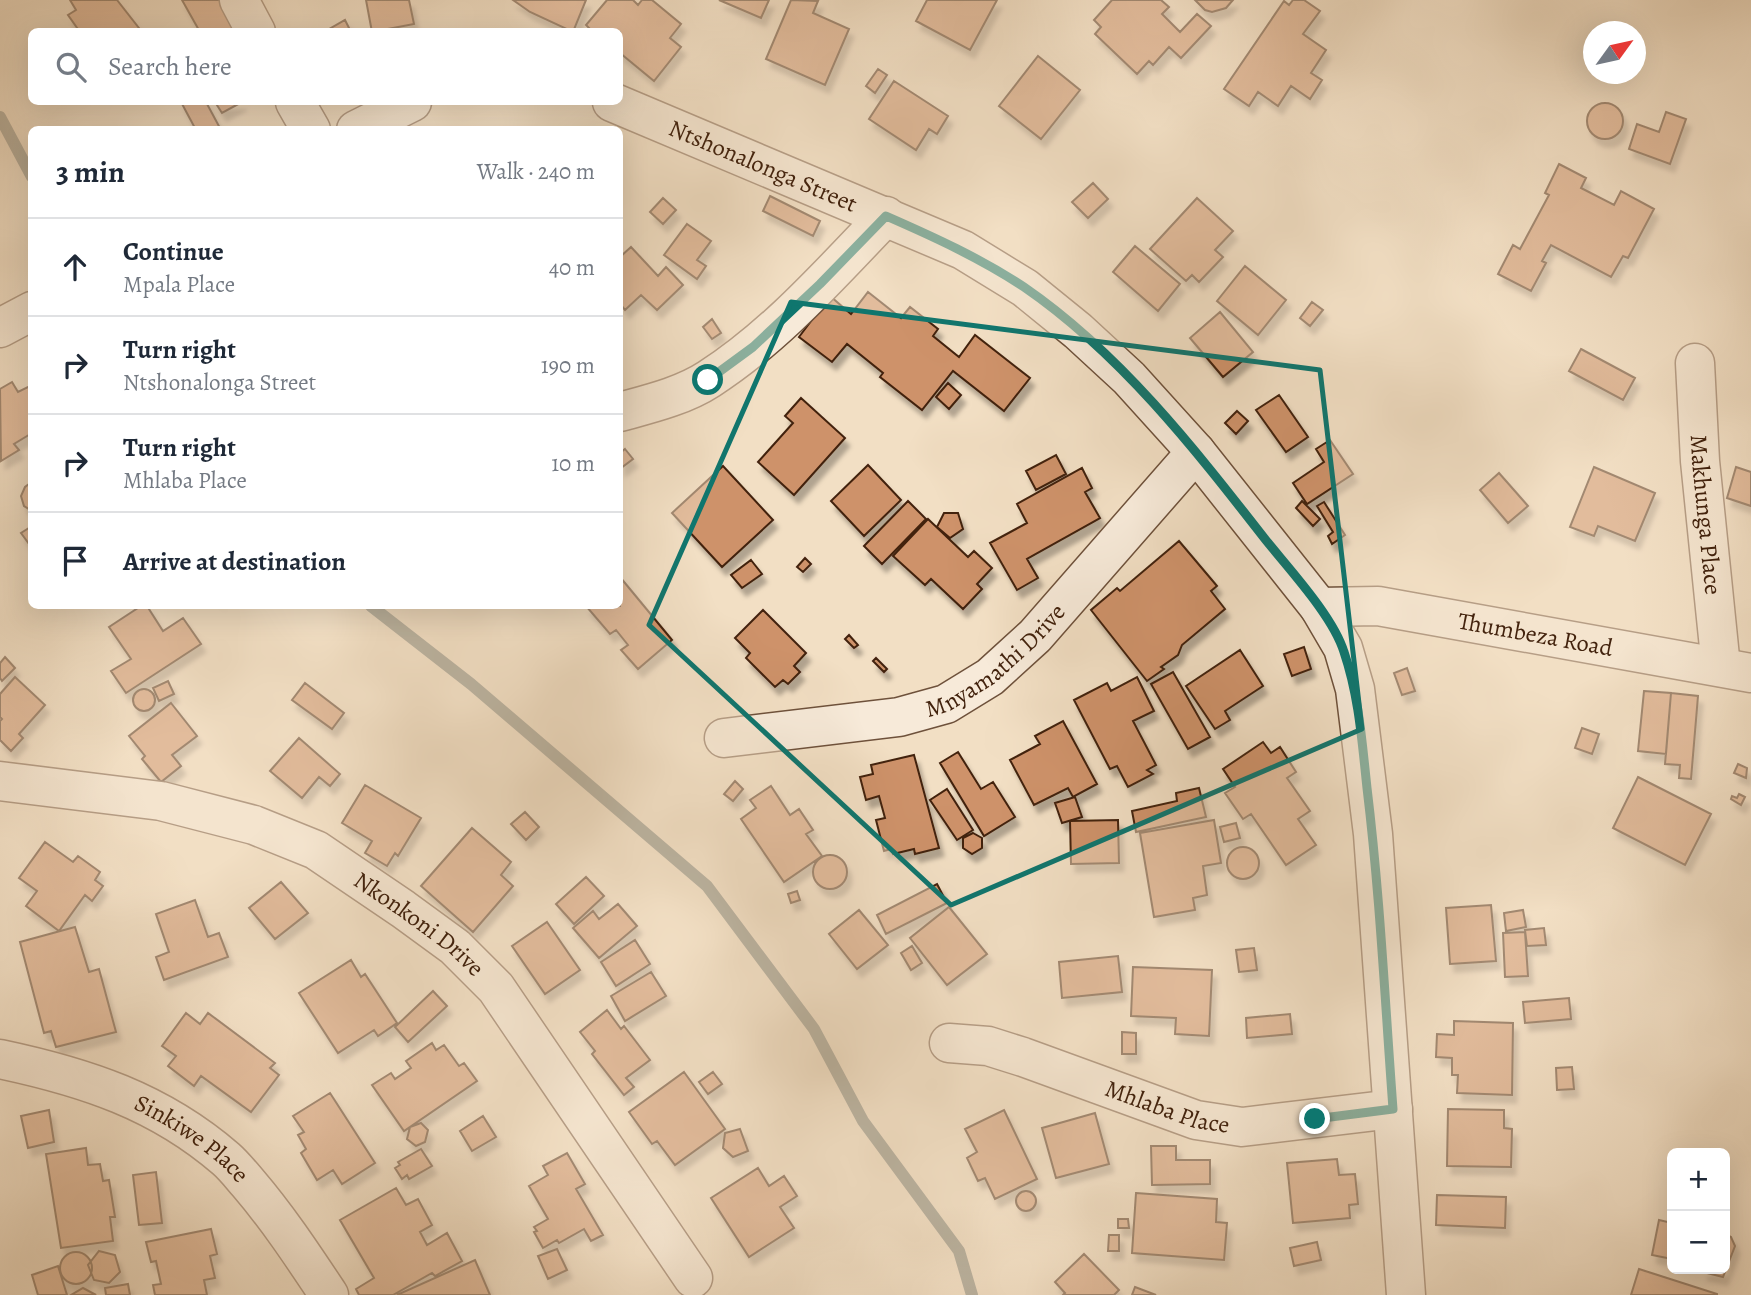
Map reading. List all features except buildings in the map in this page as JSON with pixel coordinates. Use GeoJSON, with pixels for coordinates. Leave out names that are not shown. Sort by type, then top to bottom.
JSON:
{"type":"FeatureCollection","features":[{"type":"Feature","properties":{"kind":"street"},"geometry":{"type":"LineString","coordinates":[[239,0],[254,28]]}},
{"type":"Feature","properties":{"kind":"street"},"geometry":{"type":"LineString","coordinates":[[297,105],[309,126]]}},
{"type":"Feature","properties":{"kind":"street"},"geometry":{"type":"LineString","coordinates":[[364,126],[406,105]]}},
{"type":"Feature","properties":{"kind":"street","name":"Ntshonalonga Street"},"geometry":{"type":"LineString","coordinates":[[619,105],[963,250],[1025,288],[1078,331],[1129,378],[1196,452],[1319,607],[1343,648],[1355,689],[1373,834],[1406,1295]]}},
{"type":"Feature","properties":{"kind":"street"},"geometry":{"type":"LineString","coordinates":[[623,411],[659,401],[717,374],[753,347],[820,284],[886,216]]}},
{"type":"Feature","properties":{"kind":"street"},"geometry":{"type":"LineString","coordinates":[[0,328],[28,313]]}},
{"type":"Feature","properties":{"kind":"street","name":"Makhunga Place"},"geometry":{"type":"LineString","coordinates":[[1695,363],[1700,461],[1736,670]]}},
{"type":"Feature","properties":{"kind":"street","name":"Mnyamathi Drive"},"geometry":{"type":"LineString","coordinates":[[724,738],[899,717],[946,704],[990,677],[1035,636],[1196,452]]}},
{"type":"Feature","properties":{"kind":"street","name":"Thumbeza Road"},"geometry":{"type":"LineString","coordinates":[[1319,607],[1378,606],[1736,670]]}},
{"type":"Feature","properties":{"kind":"street","name":"Nkonkoni Drive"},"geometry":{"type":"LineString","coordinates":[[0,781],[161,801],[254,825],[316,850],[414,917],[455,947],[496,988],[693,1278]]}},
{"type":"Feature","properties":{"kind":"street","name":"Mhlaba Place"},"geometry":{"type":"LineString","coordinates":[[949,1043],[988,1046],[1196,1120],[1242,1127],[1393,1109]]}},
{"type":"Feature","properties":{"kind":"street","name":"Sinkiwe Place"},"geometry":{"type":"LineString","coordinates":[[0,1059],[63,1074],[114,1091],[167,1115],[228,1160],[274,1213],[329,1295]]}},
{"type":"Feature","properties":{"kind":"highlighted area"},"geometry":{"type":"Polygon","coordinates":[[[791,302],[1320,370],[1362,729],[951,905],[649,625],[791,302]]]}},
{"type":"Feature","properties":{"kind":"waterway"},"geometry":{"type":"LineString","coordinates":[[0,117],[28,170]]}},
{"type":"Feature","properties":{"kind":"waterway"},"geometry":{"type":"LineString","coordinates":[[375,609],[471,684],[707,886],[814,1029],[863,1121],[959,1251],[972,1295]]}},
{"type":"Feature","properties":{"kind":"route"},"geometry":{"type":"LineString","coordinates":[[708,380],[753,347],[820,284],[886,216],[963,250],[1025,288],[1078,331],[1129,378],[1196,452],[1319,607],[1343,648],[1355,689],[1373,834],[1393,1109],[1315,1119]]}}]}
